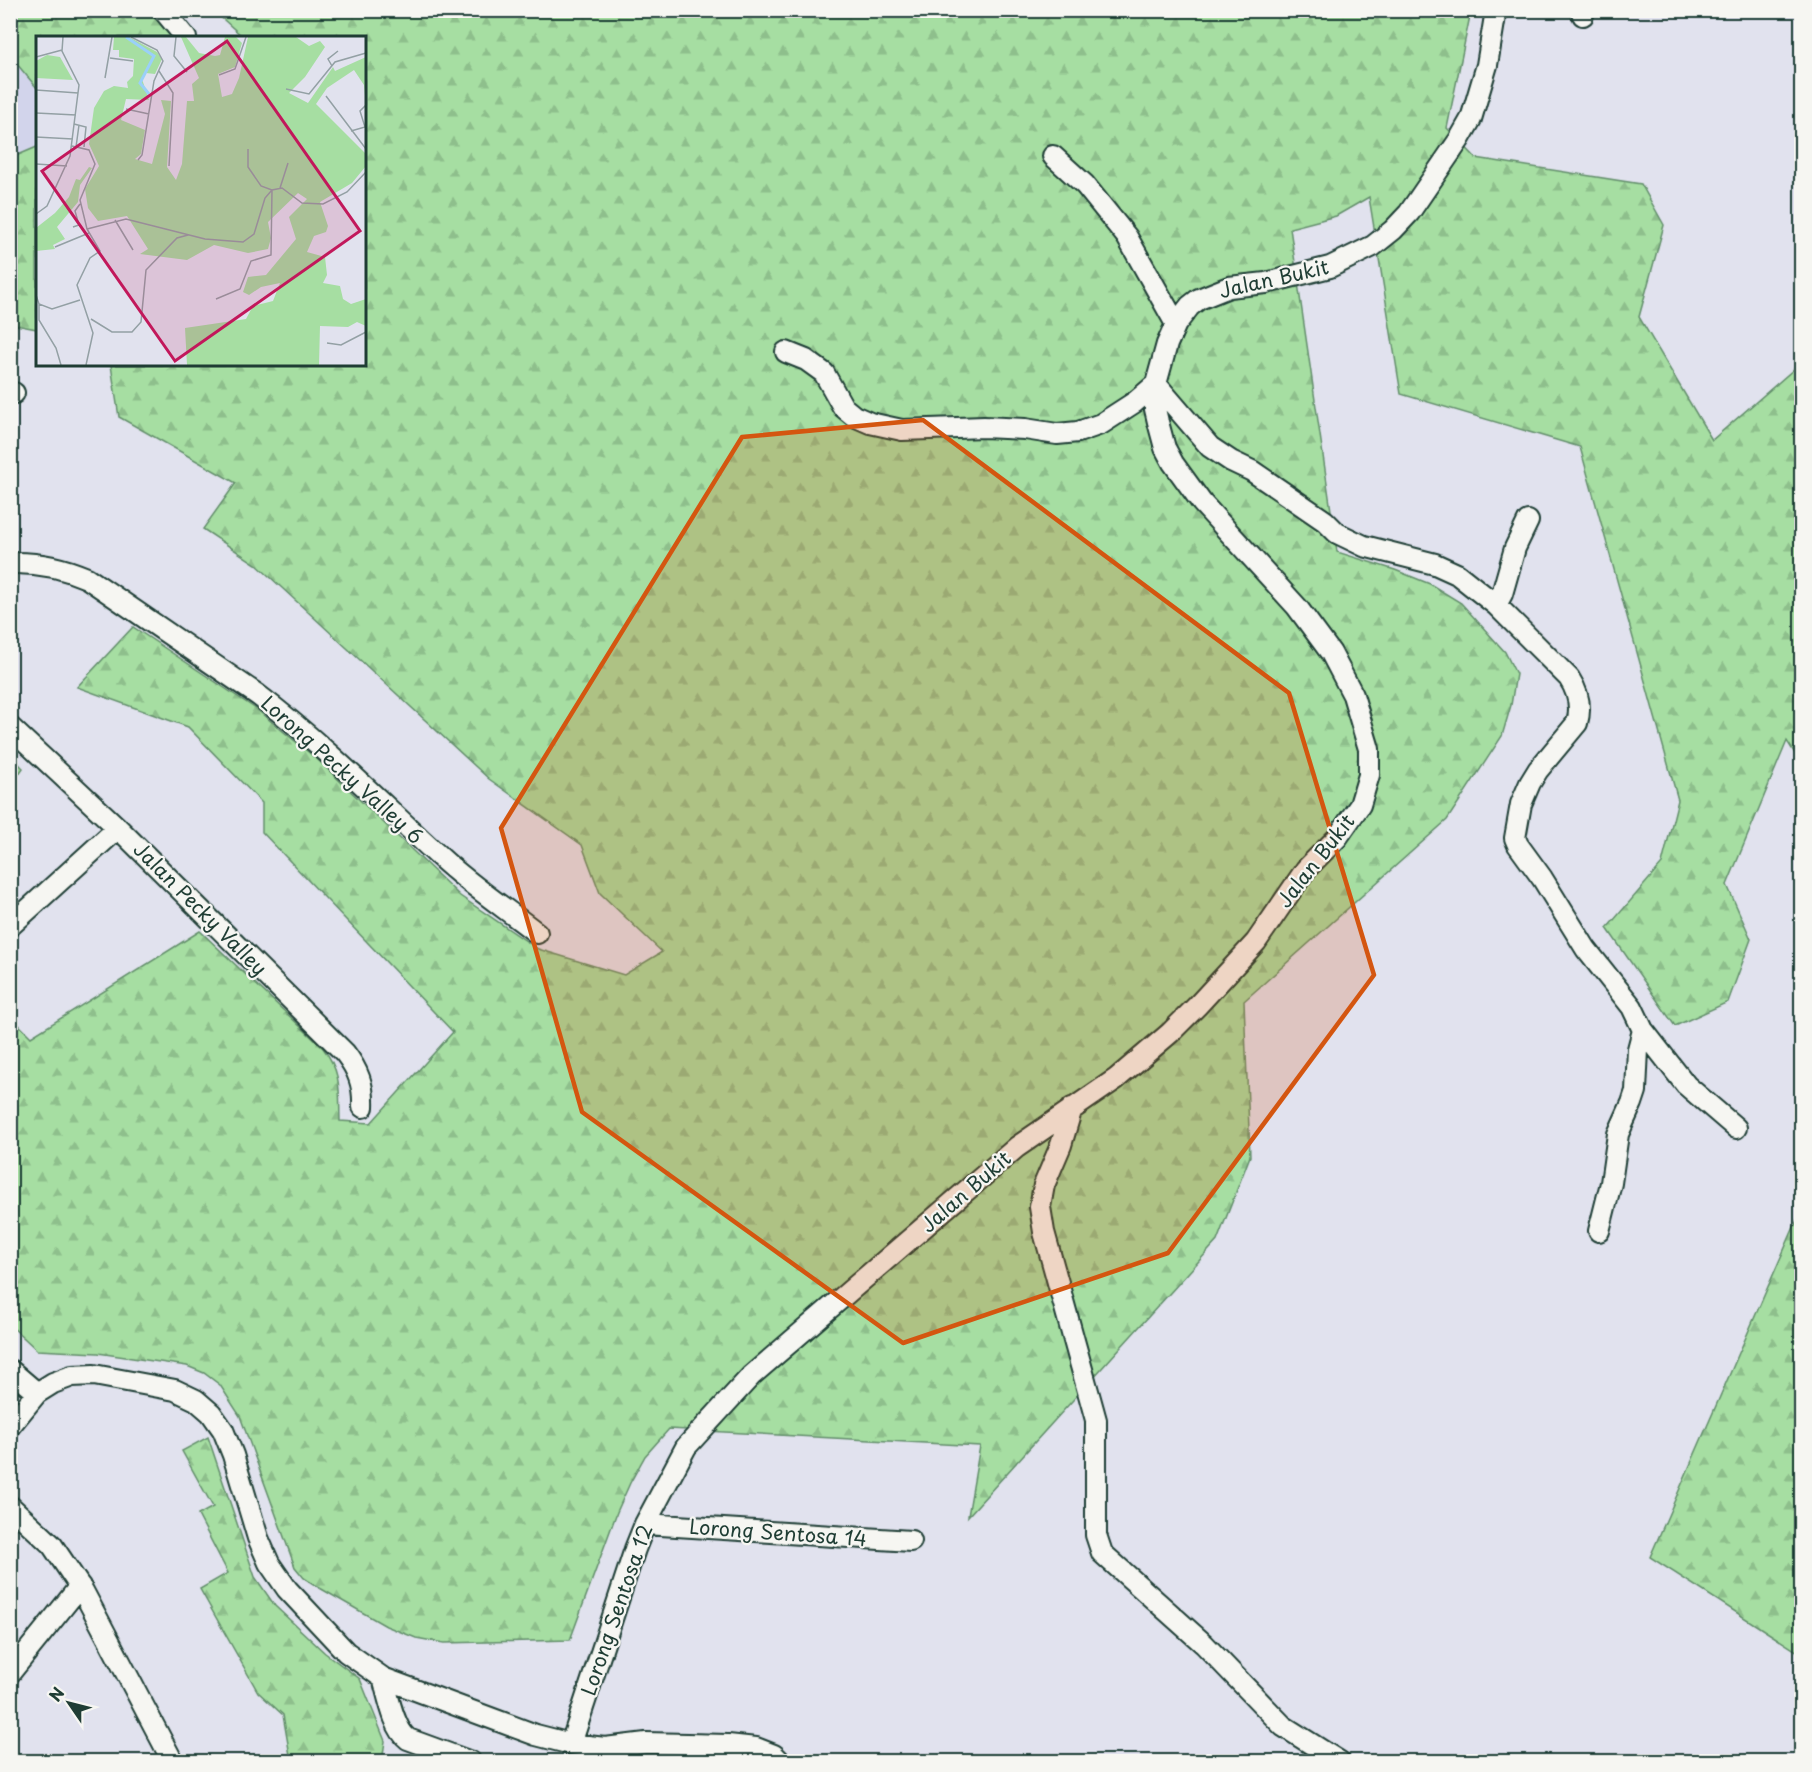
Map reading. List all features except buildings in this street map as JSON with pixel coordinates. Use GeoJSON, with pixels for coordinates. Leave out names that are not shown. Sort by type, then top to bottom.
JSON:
{"type":"FeatureCollection","features":[{"type":"Feature","properties":{"kind":"street"},"geometry":{"type":"LineString","coordinates":[[163,10],[184,36]]}},
{"type":"Feature","properties":{"kind":"street","name":"Jalan Bukit"},"geometry":{"type":"LineString","coordinates":[[686,1447],[751,1376],[1017,1147],[1116,1078],[1170,1033],[1256,942],[1306,869],[1346,826],[1360,805],[1369,775],[1369,749],[1353,694],[1336,663],[1297,608],[1202,503],[1177,469],[1165,448],[1158,422],[1155,409],[1156,384],[1167,344],[1176,324],[1190,306],[1229,287],[1266,283],[1330,267],[1373,246],[1409,213],[1471,119],[1487,65],[1496,10]]}},
{"type":"Feature","properties":{"kind":"street"},"geometry":{"type":"LineString","coordinates":[[1053,156],[1085,185],[1127,237],[1176,324]]}},
{"type":"Feature","properties":{"kind":"street"},"geometry":{"type":"LineString","coordinates":[[786,352],[806,360],[824,374],[843,407],[854,416],[870,423],[902,430],[984,427],[1025,429],[1057,434],[1078,432],[1101,424],[1135,402],[1156,384],[1210,447],[1251,471],[1325,521],[1337,533],[1364,546],[1436,564],[1457,574],[1496,605],[1569,678],[1576,689],[1580,714],[1577,723],[1538,770],[1523,796],[1515,830],[1518,845],[1542,878],[1586,949],[1632,1007],[1643,1030],[1686,1085],[1736,1128]]}},
{"type":"Feature","properties":{"kind":"street"},"geometry":{"type":"LineString","coordinates":[[1496,605],[1502,594],[1515,548],[1527,521]]}},
{"type":"Feature","properties":{"kind":"street","name":"Lorong Pecky Valley 6"},"geometry":{"type":"LineString","coordinates":[[10,563],[51,565],[87,578],[258,695],[336,760],[442,859],[537,933]]}},
{"type":"Feature","properties":{"kind":"street","name":"Jalan Pecky Valley"},"geometry":{"type":"LineString","coordinates":[[10,728],[118,828],[345,1053],[357,1069],[364,1095],[363,1107]]}},
{"type":"Feature","properties":{"kind":"street"},"geometry":{"type":"LineString","coordinates":[[10,926],[118,828]]}},
{"type":"Feature","properties":{"kind":"street"},"geometry":{"type":"LineString","coordinates":[[1599,1232],[1611,1183],[1618,1134],[1636,1090],[1638,1049],[1643,1030]]}},
{"type":"Feature","properties":{"kind":"street"},"geometry":{"type":"LineString","coordinates":[[1072,1108],[1044,1185],[1040,1207],[1044,1232],[1096,1420],[1096,1534],[1102,1553],[1204,1644],[1283,1726],[1340,1761]]}},
{"type":"Feature","properties":{"kind":"street"},"geometry":{"type":"LineString","coordinates":[[10,1370],[37,1393]]}},
{"type":"Feature","properties":{"kind":"street"},"geometry":{"type":"LineString","coordinates":[[10,1426],[37,1393],[53,1383],[72,1376],[94,1375],[175,1390],[196,1400],[211,1413],[223,1430],[258,1538],[269,1563],[287,1589],[339,1645],[356,1660],[383,1678],[536,1735],[606,1755],[646,1743],[728,1745],[756,1748],[774,1755],[781,1761]]}},
{"type":"Feature","properties":{"kind":"street","name":"Lorong Sentosa 12"},"geometry":{"type":"LineString","coordinates":[[571,1744],[635,1549],[645,1524],[686,1447]]}},
{"type":"Feature","properties":{"kind":"street"},"geometry":{"type":"LineString","coordinates":[[10,1506],[52,1545],[80,1586],[173,1761]]}},
{"type":"Feature","properties":{"kind":"street","name":"Lorong Sentosa 14"},"geometry":{"type":"LineString","coordinates":[[645,1524],[911,1541]]}},
{"type":"Feature","properties":{"kind":"street"},"geometry":{"type":"LineString","coordinates":[[10,1673],[80,1586]]}},
{"type":"Feature","properties":{"kind":"street"},"geometry":{"type":"LineString","coordinates":[[383,1678],[397,1725],[404,1736],[471,1761]]}},
{"type":"Feature","properties":{"kind":"highlighted area"},"geometry":{"type":"Polygon","coordinates":[[[923,420],[1289,693],[1374,975],[1168,1253],[903,1343],[582,1112],[501,828],[742,437],[923,420]]]}},
{"type":"Feature","properties":{"kind":"shaded area"},"geometry":{"type":"Polygon","coordinates":[[[10,57],[36,86],[36,147],[11,158],[10,57]]]}},
{"type":"Feature","properties":{"kind":"green space"},"geometry":{"type":"Polygon","coordinates":[[[10,11],[150,11],[174,36],[36,36],[36,87],[11,57],[10,11]]]}},
{"type":"Feature","properties":{"kind":"green space"},"geometry":{"type":"Polygon","coordinates":[[[214,11],[1471,11],[1447,128],[1476,158],[1641,184],[1664,225],[1639,317],[1712,440],[1801,363],[1801,763],[1787,741],[1727,885],[1751,939],[1728,1002],[1675,1026],[1607,928],[1662,864],[1678,800],[1580,447],[1401,394],[1369,197],[1336,216],[1290,228],[1337,552],[1395,570],[1430,584],[1461,603],[1505,652],[1516,674],[1511,705],[1502,736],[1447,820],[1244,1001],[1250,1156],[1217,1241],[968,1516],[980,1446],[669,1429],[645,1456],[630,1483],[570,1640],[444,1643],[416,1638],[386,1626],[304,1578],[295,1567],[240,1416],[220,1385],[204,1373],[187,1366],[98,1353],[37,1350],[11,1326],[10,1016],[31,1037],[200,931],[323,1048],[336,1074],[340,1121],[371,1123],[453,1032],[262,832],[262,803],[188,727],[77,687],[133,627],[256,709],[318,760],[460,896],[538,949],[624,975],[662,952],[600,893],[582,845],[489,779],[256,564],[203,529],[236,483],[119,417],[111,366],[366,366],[366,36],[242,36],[214,11]]]}},
{"type":"Feature","properties":{"kind":"green space"},"geometry":{"type":"Polygon","coordinates":[[[36,147],[36,329],[10,324],[11,158],[36,147]]]}},
{"type":"Feature","properties":{"kind":"green space"},"geometry":{"type":"Polygon","coordinates":[[[11,756],[23,768],[11,785],[11,756]]]}},
{"type":"Feature","properties":{"kind":"green space"},"geometry":{"type":"Polygon","coordinates":[[[1801,1211],[1801,1654],[1650,1557],[1801,1211]]]}},
{"type":"Feature","properties":{"kind":"green space"},"geometry":{"type":"Polygon","coordinates":[[[208,1437],[255,1577],[275,1606],[325,1653],[360,1679],[385,1741],[382,1761],[291,1761],[283,1715],[258,1692],[200,1589],[228,1573],[198,1515],[213,1507],[182,1451],[208,1437]]]}}]}
